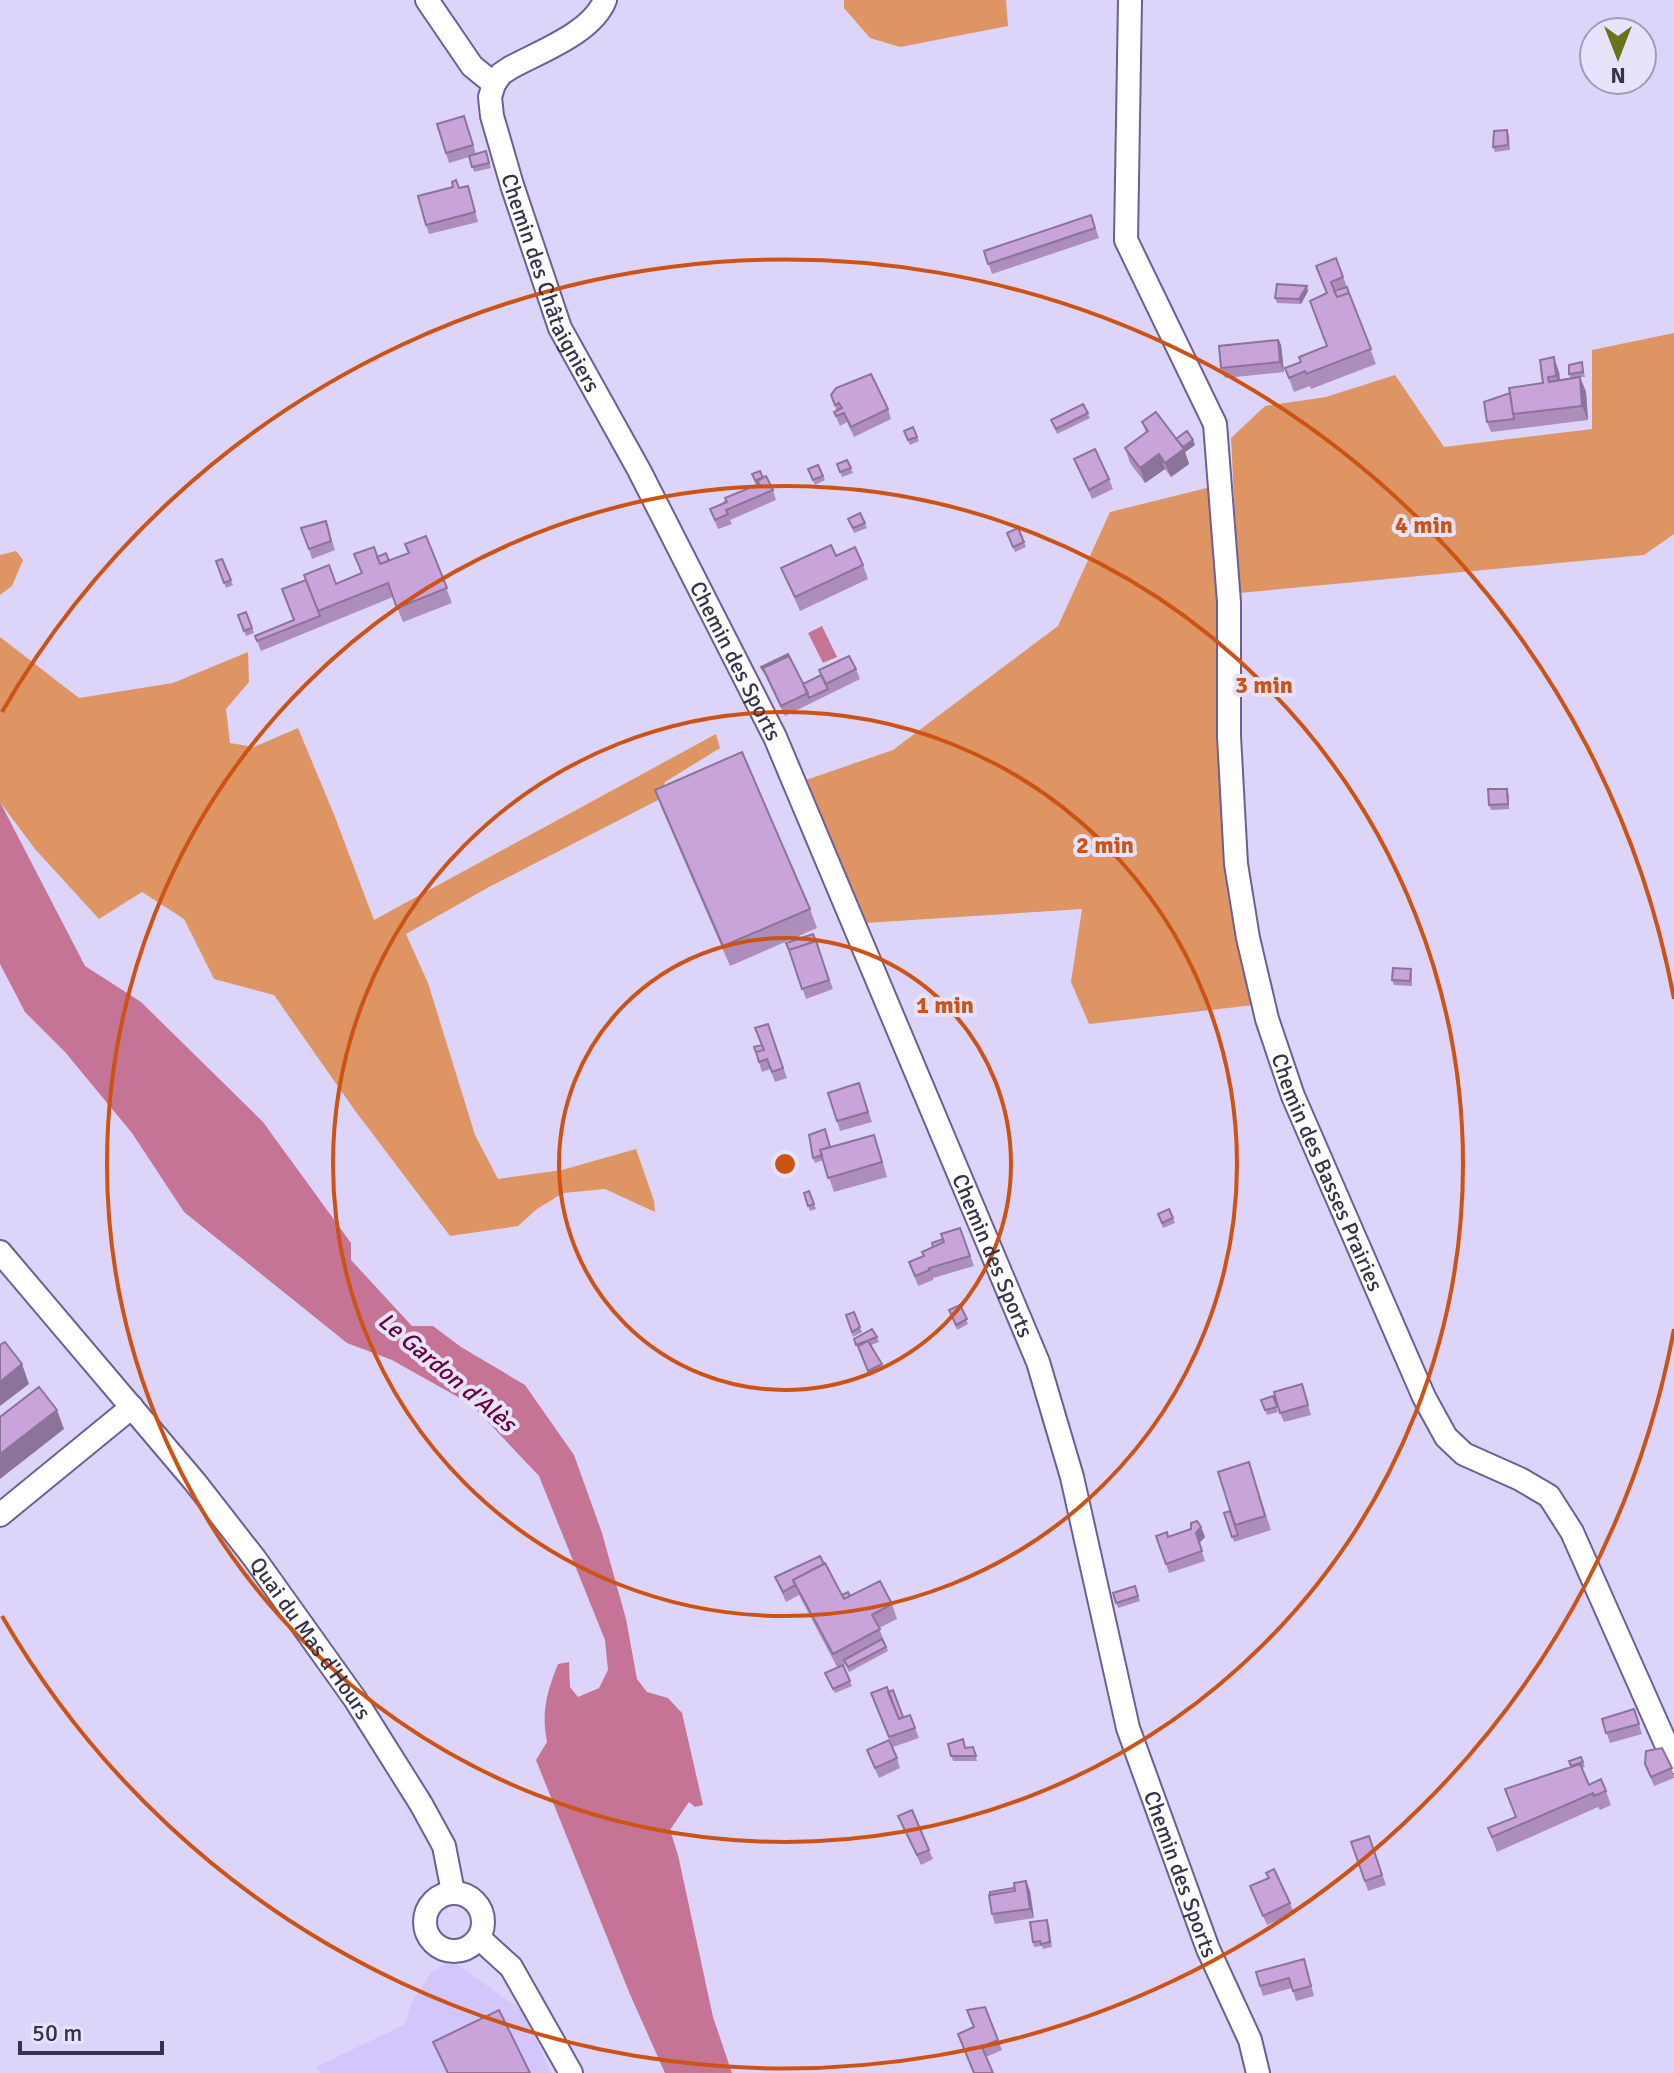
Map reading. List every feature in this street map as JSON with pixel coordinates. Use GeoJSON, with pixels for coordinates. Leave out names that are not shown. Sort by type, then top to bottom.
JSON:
{"type":"FeatureCollection","features":[{"type":"Feature","properties":{"kind":"street"},"geometry":{"type":"LineString","coordinates":[[427,0],[472,66],[494,84],[510,68],[590,23],[605,0]]}},
{"type":"Feature","properties":{"kind":"street","name":"Chemin des Basses Prairies"},"geometry":{"type":"LineString","coordinates":[[1130,0],[1126,240],[1215,424],[1229,602],[1229,736],[1236,864],[1248,938],[1267,1019],[1293,1096],[1424,1397],[1446,1437],[1464,1454],[1549,1496],[1572,1532],[1674,1762]]}},
{"type":"Feature","properties":{"kind":"street","name":"Chemin des Châtaigniers"},"geometry":{"type":"LineString","coordinates":[[494,84],[490,97],[492,116],[560,328],[639,470]]}},
{"type":"Feature","properties":{"kind":"street","name":"Chemin des Sports"},"geometry":{"type":"LineString","coordinates":[[639,470],[775,737],[1038,1362],[1072,1477],[1128,1728],[1208,1949],[1250,2040],[1258,2073]]}},
{"type":"Feature","properties":{"kind":"street","name":"Quai du Mas d'Hours"},"geometry":{"type":"LineString","coordinates":[[0,1252],[132,1407],[255,1559],[355,1699],[444,1846],[453,1892]]}},
{"type":"Feature","properties":{"kind":"street"},"geometry":{"type":"LineString","coordinates":[[0,1515],[132,1407]]}},
{"type":"Feature","properties":{"kind":"street"},"geometry":{"type":"LineString","coordinates":[[453,1892],[477,1904],[484,1921],[479,1938],[464,1949],[446,1950],[431,1940],[427,1932],[426,1914],[436,1899],[453,1892]]}},
{"type":"Feature","properties":{"kind":"street"},"geometry":{"type":"LineString","coordinates":[[479,1938],[511,1967],[571,2073]]}},
{"type":"Feature","properties":{"kind":"shaded area"},"geometry":{"type":"Polygon","coordinates":[[[844,0],[1006,0],[1008,26],[900,47],[870,38],[844,8],[844,0]]]}},
{"type":"Feature","properties":{"kind":"shaded area"},"geometry":{"type":"Polygon","coordinates":[[[1674,333],[1674,534],[1644,555],[1239,593],[1231,438],[1265,406],[1326,397],[1395,375],[1444,447],[1592,429],[1592,350],[1674,333]]]}},
{"type":"Feature","properties":{"kind":"shaded area"},"geometry":{"type":"Polygon","coordinates":[[[1215,486],[1254,1005],[1089,1024],[1071,982],[1082,909],[865,923],[803,781],[893,750],[1058,626],[1110,512],[1215,486]]]}},
{"type":"Feature","properties":{"kind":"shaded area"},"geometry":{"type":"Polygon","coordinates":[[[16,551],[23,560],[12,586],[0,595],[0,555],[16,551]]]}},
{"type":"Feature","properties":{"kind":"shaded area"},"geometry":{"type":"Polygon","coordinates":[[[0,637],[79,698],[173,683],[248,652],[249,682],[226,709],[230,743],[254,747],[298,728],[374,920],[716,734],[720,748],[665,782],[658,800],[489,887],[406,934],[428,983],[475,1135],[498,1179],[562,1170],[636,1149],[655,1212],[605,1189],[563,1193],[537,1209],[518,1226],[450,1236],[356,1112],[274,995],[214,979],[184,919],[142,892],[99,919],[35,849],[0,802],[0,637]]]}},
{"type":"Feature","properties":{"kind":"shaded area"},"geometry":{"type":"Polygon","coordinates":[[[451,1960],[524,2012],[551,2073],[320,2073],[317,2067],[405,2024],[412,2002],[431,1973],[451,1960]]]}},
{"type":"Feature","properties":{"kind":"water"},"geometry":{"type":"Polygon","coordinates":[[[822,626],[837,657],[823,663],[808,633],[822,626]]]}},
{"type":"Feature","properties":{"kind":"water","name":"Le Gardon d'Alès"},"geometry":{"type":"Polygon","coordinates":[[[0,802],[85,966],[141,1002],[263,1122],[351,1243],[351,1260],[412,1326],[433,1326],[461,1347],[525,1385],[574,1455],[602,1533],[626,1619],[637,1679],[647,1692],[668,1698],[682,1713],[703,1805],[695,1807],[689,1802],[670,1830],[713,2017],[732,2073],[665,2073],[629,1992],[536,1760],[547,1742],[546,1702],[558,1664],[569,1662],[570,1687],[578,1697],[599,1688],[608,1670],[605,1640],[539,1476],[472,1405],[392,1360],[347,1343],[184,1212],[132,1133],[65,1052],[25,1012],[0,964],[0,802]]]}},
{"type":"Feature","properties":{"kind":"building"},"geometry":{"type":"Polygon","coordinates":[[[464,116],[473,145],[446,153],[437,124],[464,116]]]}},
{"type":"Feature","properties":{"kind":"building"},"geometry":{"type":"Polygon","coordinates":[[[1507,130],[1508,145],[1493,147],[1494,131],[1507,130]]]}},
{"type":"Feature","properties":{"kind":"building"},"geometry":{"type":"Polygon","coordinates":[[[486,151],[489,163],[472,167],[469,156],[486,151]]]}},
{"type":"Feature","properties":{"kind":"building"},"geometry":{"type":"Polygon","coordinates":[[[456,180],[459,188],[468,186],[475,212],[426,225],[418,196],[453,187],[452,182],[456,180]]]}},
{"type":"Feature","properties":{"kind":"building"},"geometry":{"type":"Polygon","coordinates":[[[1091,215],[1095,228],[988,264],[984,251],[1091,215]]]}},
{"type":"Feature","properties":{"kind":"building"},"geometry":{"type":"Polygon","coordinates":[[[1336,258],[1343,277],[1331,282],[1337,297],[1349,293],[1371,349],[1289,378],[1285,368],[1301,362],[1299,357],[1327,346],[1310,301],[1327,293],[1316,266],[1336,258]]]}},
{"type":"Feature","properties":{"kind":"building"},"geometry":{"type":"Polygon","coordinates":[[[1277,284],[1307,286],[1299,299],[1275,298],[1277,284]]]}},
{"type":"Feature","properties":{"kind":"building"},"geometry":{"type":"Polygon","coordinates":[[[1347,287],[1349,293],[1337,297],[1334,291],[1347,287]]]}},
{"type":"Feature","properties":{"kind":"building"},"geometry":{"type":"Polygon","coordinates":[[[1278,340],[1280,362],[1221,368],[1219,346],[1278,340]]]}},
{"type":"Feature","properties":{"kind":"building"},"geometry":{"type":"Polygon","coordinates":[[[1554,357],[1556,376],[1548,377],[1549,382],[1580,377],[1582,406],[1513,414],[1509,388],[1543,383],[1540,360],[1554,357]]]}},
{"type":"Feature","properties":{"kind":"building"},"geometry":{"type":"Polygon","coordinates":[[[1582,362],[1583,372],[1569,374],[1569,365],[1582,362]]]}},
{"type":"Feature","properties":{"kind":"building"},"geometry":{"type":"Polygon","coordinates":[[[871,374],[888,409],[851,427],[844,413],[836,416],[834,412],[842,408],[839,403],[835,405],[831,395],[836,388],[871,374]]]}},
{"type":"Feature","properties":{"kind":"building"},"geometry":{"type":"Polygon","coordinates":[[[1510,393],[1514,419],[1487,422],[1484,402],[1510,393]]]}},
{"type":"Feature","properties":{"kind":"building"},"geometry":{"type":"Polygon","coordinates":[[[1083,404],[1088,413],[1056,429],[1051,420],[1083,404]]]}},
{"type":"Feature","properties":{"kind":"building"},"geometry":{"type":"Polygon","coordinates":[[[1156,412],[1184,449],[1165,463],[1159,454],[1140,468],[1125,448],[1148,431],[1142,422],[1156,412]]]}},
{"type":"Feature","properties":{"kind":"building"},"geometry":{"type":"Polygon","coordinates":[[[913,427],[917,437],[908,440],[904,431],[913,427]]]}},
{"type":"Feature","properties":{"kind":"building"},"geometry":{"type":"Polygon","coordinates":[[[1187,431],[1193,440],[1183,447],[1176,439],[1187,431]]]}},
{"type":"Feature","properties":{"kind":"building"},"geometry":{"type":"Polygon","coordinates":[[[1095,449],[1109,479],[1089,490],[1074,459],[1095,449]]]}},
{"type":"Feature","properties":{"kind":"building"},"geometry":{"type":"Polygon","coordinates":[[[847,460],[851,468],[840,472],[837,464],[847,460]]]}},
{"type":"Feature","properties":{"kind":"building"},"geometry":{"type":"Polygon","coordinates":[[[818,465],[823,476],[813,480],[808,469],[818,465]]]}},
{"type":"Feature","properties":{"kind":"building"},"geometry":{"type":"Polygon","coordinates":[[[760,471],[763,478],[756,482],[752,474],[760,471]]]}},
{"type":"Feature","properties":{"kind":"building"},"geometry":{"type":"Polygon","coordinates":[[[766,476],[773,490],[726,510],[728,514],[715,520],[710,509],[727,502],[725,498],[759,484],[757,480],[766,476]]]}},
{"type":"Feature","properties":{"kind":"building"},"geometry":{"type":"Polygon","coordinates":[[[860,513],[865,523],[853,528],[848,519],[860,513]]]}},
{"type":"Feature","properties":{"kind":"building"},"geometry":{"type":"Polygon","coordinates":[[[326,521],[331,541],[309,549],[301,528],[326,521]]]}},
{"type":"Feature","properties":{"kind":"building"},"geometry":{"type":"Polygon","coordinates":[[[1018,528],[1024,542],[1013,547],[1007,533],[1018,528]]]}},
{"type":"Feature","properties":{"kind":"building"},"geometry":{"type":"Polygon","coordinates":[[[426,536],[447,588],[397,608],[388,583],[318,611],[304,575],[329,565],[336,584],[362,573],[354,554],[374,547],[380,564],[409,553],[405,544],[426,536]]]}},
{"type":"Feature","properties":{"kind":"building"},"geometry":{"type":"Polygon","coordinates":[[[831,545],[836,556],[855,547],[863,565],[795,597],[781,568],[831,545]]]}},
{"type":"Feature","properties":{"kind":"building"},"geometry":{"type":"Polygon","coordinates":[[[386,553],[389,561],[380,564],[377,557],[386,553]]]}},
{"type":"Feature","properties":{"kind":"building"},"geometry":{"type":"Polygon","coordinates":[[[222,559],[231,580],[224,583],[216,561],[222,559]]]}},
{"type":"Feature","properties":{"kind":"building"},"geometry":{"type":"Polygon","coordinates":[[[306,580],[320,616],[257,641],[255,636],[294,620],[282,589],[306,580]]]}},
{"type":"Feature","properties":{"kind":"building"},"geometry":{"type":"Polygon","coordinates":[[[246,612],[252,628],[244,631],[238,615],[246,612]]]}},
{"type":"Feature","properties":{"kind":"building"},"geometry":{"type":"Polygon","coordinates":[[[788,654],[763,668],[765,673],[761,667],[788,654]]]}},
{"type":"Feature","properties":{"kind":"building"},"geometry":{"type":"Polygon","coordinates":[[[789,656],[808,693],[781,706],[763,668],[789,656]]]}},
{"type":"Feature","properties":{"kind":"building"},"geometry":{"type":"Polygon","coordinates":[[[849,656],[856,669],[826,684],[819,670],[849,656]]]}},
{"type":"Feature","properties":{"kind":"building"},"geometry":{"type":"Polygon","coordinates":[[[821,675],[828,689],[809,698],[803,684],[821,675]]]}},
{"type":"Feature","properties":{"kind":"building"},"geometry":{"type":"Polygon","coordinates":[[[742,752],[810,909],[723,946],[655,790],[742,752]]]}},
{"type":"Feature","properties":{"kind":"building"},"geometry":{"type":"Polygon","coordinates":[[[1488,789],[1507,789],[1508,804],[1489,805],[1488,789]]]}},
{"type":"Feature","properties":{"kind":"building"},"geometry":{"type":"Polygon","coordinates":[[[813,934],[816,941],[789,950],[786,943],[813,934]]]}},
{"type":"Feature","properties":{"kind":"building"},"geometry":{"type":"Polygon","coordinates":[[[816,941],[829,980],[802,989],[789,950],[816,941]]]}},
{"type":"Feature","properties":{"kind":"building"},"geometry":{"type":"Polygon","coordinates":[[[1393,968],[1411,969],[1410,981],[1392,980],[1393,968]]]}},
{"type":"Feature","properties":{"kind":"building"},"geometry":{"type":"Polygon","coordinates":[[[768,1024],[783,1068],[772,1072],[767,1059],[759,1062],[756,1052],[764,1050],[755,1028],[768,1024]]]}},
{"type":"Feature","properties":{"kind":"building"},"geometry":{"type":"Polygon","coordinates":[[[762,1045],[764,1050],[756,1052],[754,1047],[762,1045]]]}},
{"type":"Feature","properties":{"kind":"building"},"geometry":{"type":"Polygon","coordinates":[[[859,1083],[868,1112],[837,1121],[828,1093],[859,1083]]]}},
{"type":"Feature","properties":{"kind":"building"},"geometry":{"type":"Polygon","coordinates":[[[825,1129],[830,1147],[820,1150],[822,1155],[813,1158],[809,1135],[825,1129]]]}},
{"type":"Feature","properties":{"kind":"building"},"geometry":{"type":"Polygon","coordinates":[[[874,1135],[882,1162],[828,1178],[820,1150],[874,1135]]]}},
{"type":"Feature","properties":{"kind":"building"},"geometry":{"type":"Polygon","coordinates":[[[809,1191],[814,1204],[808,1206],[804,1193],[809,1191]]]}},
{"type":"Feature","properties":{"kind":"building"},"geometry":{"type":"Polygon","coordinates":[[[1169,1209],[1173,1218],[1162,1223],[1158,1214],[1169,1209]]]}},
{"type":"Feature","properties":{"kind":"building"},"geometry":{"type":"Polygon","coordinates":[[[960,1228],[970,1256],[929,1268],[915,1276],[909,1262],[944,1242],[941,1234],[960,1228]]]}},
{"type":"Feature","properties":{"kind":"building"},"geometry":{"type":"Polygon","coordinates":[[[943,1239],[944,1242],[933,1247],[932,1243],[943,1239]]]}},
{"type":"Feature","properties":{"kind":"building"},"geometry":{"type":"Polygon","coordinates":[[[960,1305],[967,1319],[956,1325],[949,1310],[960,1305]]]}},
{"type":"Feature","properties":{"kind":"building"},"geometry":{"type":"Polygon","coordinates":[[[854,1312],[860,1327],[852,1332],[846,1315],[854,1312]]]}},
{"type":"Feature","properties":{"kind":"building"},"geometry":{"type":"Polygon","coordinates":[[[872,1329],[877,1337],[856,1345],[854,1339],[872,1329]]]}},
{"type":"Feature","properties":{"kind":"building"},"geometry":{"type":"Polygon","coordinates":[[[868,1341],[882,1364],[868,1371],[858,1346],[868,1341]]]}},
{"type":"Feature","properties":{"kind":"building"},"geometry":{"type":"Polygon","coordinates":[[[5,1342],[22,1364],[0,1382],[0,1345],[5,1342]]]}},
{"type":"Feature","properties":{"kind":"building"},"geometry":{"type":"Polygon","coordinates":[[[1302,1384],[1308,1405],[1280,1413],[1274,1392],[1302,1384]]]}},
{"type":"Feature","properties":{"kind":"building"},"geometry":{"type":"Polygon","coordinates":[[[39,1387],[57,1410],[0,1454],[0,1417],[39,1387]]]}},
{"type":"Feature","properties":{"kind":"building"},"geometry":{"type":"Polygon","coordinates":[[[1273,1396],[1277,1407],[1265,1410],[1261,1400],[1273,1396]]]}},
{"type":"Feature","properties":{"kind":"building"},"geometry":{"type":"Polygon","coordinates":[[[1249,1462],[1265,1516],[1235,1525],[1218,1472],[1249,1462]]]}},
{"type":"Feature","properties":{"kind":"building"},"geometry":{"type":"Polygon","coordinates":[[[1230,1511],[1238,1535],[1232,1537],[1224,1513],[1230,1511]]]}},
{"type":"Feature","properties":{"kind":"building"},"geometry":{"type":"Polygon","coordinates":[[[1197,1521],[1201,1527],[1196,1533],[1202,1551],[1166,1564],[1156,1536],[1167,1532],[1168,1537],[1191,1529],[1191,1523],[1197,1521]]]}},
{"type":"Feature","properties":{"kind":"building"},"geometry":{"type":"Polygon","coordinates":[[[820,1556],[824,1564],[793,1580],[795,1585],[783,1592],[775,1577],[820,1556]]]}},
{"type":"Feature","properties":{"kind":"building"},"geometry":{"type":"Polygon","coordinates":[[[825,1563],[844,1599],[880,1581],[892,1604],[872,1615],[880,1629],[833,1654],[793,1580],[825,1563]]]}},
{"type":"Feature","properties":{"kind":"building"},"geometry":{"type":"Polygon","coordinates":[[[1135,1586],[1138,1596],[1116,1603],[1113,1593],[1135,1586]]]}},
{"type":"Feature","properties":{"kind":"building"},"geometry":{"type":"Polygon","coordinates":[[[882,1639],[886,1647],[848,1667],[844,1660],[882,1639]]]}},
{"type":"Feature","properties":{"kind":"building"},"geometry":{"type":"Polygon","coordinates":[[[843,1665],[850,1681],[833,1689],[825,1673],[843,1665]]]}},
{"type":"Feature","properties":{"kind":"building"},"geometry":{"type":"Polygon","coordinates":[[[887,1687],[899,1719],[910,1715],[915,1728],[889,1737],[871,1693],[887,1687]]]}},
{"type":"Feature","properties":{"kind":"building"},"geometry":{"type":"Polygon","coordinates":[[[893,1690],[903,1717],[899,1719],[888,1692],[893,1690]]]}},
{"type":"Feature","properties":{"kind":"building"},"geometry":{"type":"Polygon","coordinates":[[[1634,1709],[1639,1724],[1606,1733],[1602,1719],[1634,1709]]]}},
{"type":"Feature","properties":{"kind":"building"},"geometry":{"type":"Polygon","coordinates":[[[963,1739],[965,1748],[973,1747],[976,1756],[951,1756],[948,1744],[963,1739]]]}},
{"type":"Feature","properties":{"kind":"building"},"geometry":{"type":"Polygon","coordinates":[[[889,1740],[897,1758],[875,1768],[867,1750],[889,1740]]]}},
{"type":"Feature","properties":{"kind":"building"},"geometry":{"type":"Polygon","coordinates":[[[1662,1748],[1672,1768],[1651,1777],[1645,1764],[1646,1751],[1662,1748]]]}},
{"type":"Feature","properties":{"kind":"building"},"geometry":{"type":"Polygon","coordinates":[[[1581,1757],[1583,1762],[1571,1766],[1569,1761],[1581,1757]]]}},
{"type":"Feature","properties":{"kind":"building"},"geometry":{"type":"Polygon","coordinates":[[[1580,1764],[1589,1785],[1601,1779],[1606,1791],[1594,1796],[1593,1793],[1492,1837],[1488,1828],[1516,1817],[1505,1789],[1580,1764]]]}},
{"type":"Feature","properties":{"kind":"building"},"geometry":{"type":"Polygon","coordinates":[[[912,1810],[929,1850],[917,1855],[898,1816],[912,1810]]]}},
{"type":"Feature","properties":{"kind":"building"},"geometry":{"type":"Polygon","coordinates":[[[1369,1836],[1382,1875],[1365,1881],[1351,1842],[1369,1836]]]}},
{"type":"Feature","properties":{"kind":"building"},"geometry":{"type":"Polygon","coordinates":[[[1274,1869],[1290,1903],[1263,1916],[1250,1886],[1269,1878],[1266,1873],[1274,1869]]]}},
{"type":"Feature","properties":{"kind":"building"},"geometry":{"type":"Polygon","coordinates":[[[1026,1881],[1030,1909],[992,1914],[989,1895],[1015,1891],[1014,1883],[1026,1881]]]}},
{"type":"Feature","properties":{"kind":"building"},"geometry":{"type":"Polygon","coordinates":[[[1014,1888],[1015,1891],[990,1895],[990,1892],[1014,1888]]]}},
{"type":"Feature","properties":{"kind":"building"},"geometry":{"type":"Polygon","coordinates":[[[1047,1920],[1050,1942],[1033,1942],[1030,1922],[1047,1920]]]}},
{"type":"Feature","properties":{"kind":"building"},"geometry":{"type":"Polygon","coordinates":[[[1304,1959],[1311,1986],[1293,1991],[1289,1978],[1260,1986],[1256,1972],[1304,1959]]]}},
{"type":"Feature","properties":{"kind":"building"},"geometry":{"type":"Polygon","coordinates":[[[985,2007],[998,2040],[982,2047],[993,2073],[974,2073],[958,2034],[974,2027],[967,2010],[985,2007]]]}},
{"type":"Feature","properties":{"kind":"building"},"geometry":{"type":"Polygon","coordinates":[[[499,2010],[530,2073],[448,2073],[433,2042],[499,2010]]]}}]}
